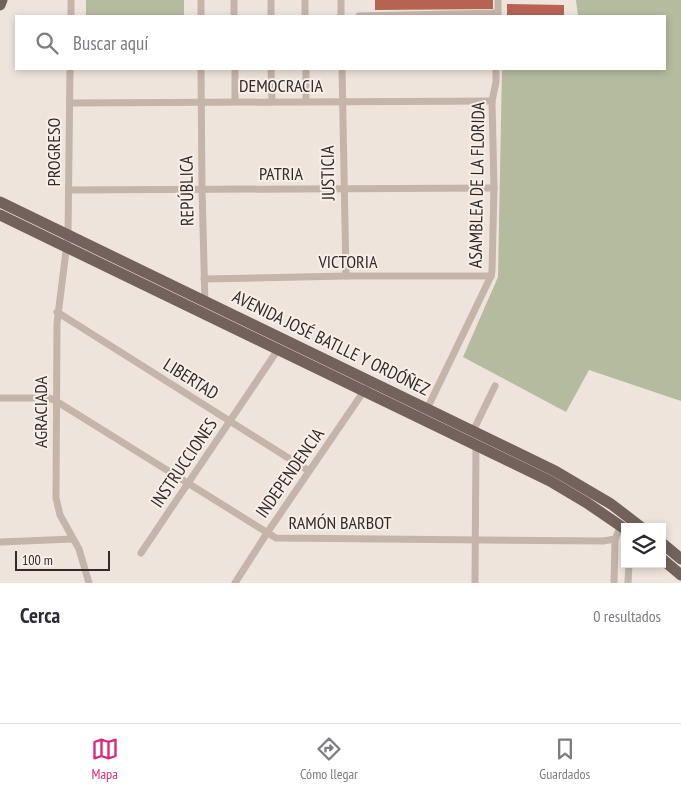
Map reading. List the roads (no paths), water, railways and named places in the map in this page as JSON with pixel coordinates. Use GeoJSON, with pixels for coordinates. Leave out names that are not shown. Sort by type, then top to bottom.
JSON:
{"type":"FeatureCollection","features":[{"type":"Feature","properties":{"kind":"main road"},"geometry":{"type":"LineString","coordinates":[[0,5],[2,0]]}},
{"type":"Feature","properties":{"kind":"main road","name":"AVENIDA JOSÉ BATLLE Y ORDÓÑEZ"},"geometry":{"type":"LineString","coordinates":[[0,202],[67,241]]}},
{"type":"Feature","properties":{"kind":"main road","name":"AVENIDA JOSÉ BATLLE Y ORDÓÑEZ"},"geometry":{"type":"LineString","coordinates":[[0,215],[67,241],[477,437]]}},
{"type":"Feature","properties":{"kind":"main road","name":"AVENIDA JOSÉ BATLLE Y ORDÓÑEZ"},"geometry":{"type":"LineString","coordinates":[[367,386],[427,408],[550,481],[590,498],[634,523]]}},
{"type":"Feature","properties":{"kind":"main road","name":"AVENIDA JOSÉ BATLLE Y ORDÓÑEZ"},"geometry":{"type":"LineString","coordinates":[[590,498],[621,526]]}},
{"type":"Feature","properties":{"kind":"main road"},"geometry":{"type":"LineString","coordinates":[[666,546],[681,559]]}},
{"type":"Feature","properties":{"kind":"main road"},"geometry":{"type":"LineString","coordinates":[[666,562],[681,575]]}},
{"type":"Feature","properties":{"kind":"street"},"geometry":{"type":"LineString","coordinates":[[71,0],[71,15]]}},
{"type":"Feature","properties":{"kind":"street"},"geometry":{"type":"LineString","coordinates":[[201,0],[201,15]]}},
{"type":"Feature","properties":{"kind":"street"},"geometry":{"type":"LineString","coordinates":[[234,0],[234,15]]}},
{"type":"Feature","properties":{"kind":"street"},"geometry":{"type":"LineString","coordinates":[[271,0],[271,15]]}},
{"type":"Feature","properties":{"kind":"street"},"geometry":{"type":"LineString","coordinates":[[305,0],[305,15]]}},
{"type":"Feature","properties":{"kind":"street"},"geometry":{"type":"LineString","coordinates":[[341,0],[342,15]]}},
{"type":"Feature","properties":{"kind":"street"},"geometry":{"type":"LineString","coordinates":[[428,15],[498,14],[498,0]]}},
{"type":"Feature","properties":{"kind":"street","name":"PROGRESO"},"geometry":{"type":"LineString","coordinates":[[67,241],[70,70]]}},
{"type":"Feature","properties":{"kind":"street","name":"REPÚBLICA"},"geometry":{"type":"LineString","coordinates":[[201,70],[204,306]]}},
{"type":"Feature","properties":{"kind":"street"},"geometry":{"type":"LineString","coordinates":[[235,70],[235,101]]}},
{"type":"Feature","properties":{"kind":"street"},"geometry":{"type":"LineString","coordinates":[[271,70],[272,101]]}},
{"type":"Feature","properties":{"kind":"street"},"geometry":{"type":"LineString","coordinates":[[306,70],[306,101]]}},
{"type":"Feature","properties":{"kind":"street","name":"JUSTICIA"},"geometry":{"type":"LineString","coordinates":[[342,70],[346,276]]}},
{"type":"Feature","properties":{"kind":"street","name":"ASAMBLEA DE LA FLORIDA"},"geometry":{"type":"LineString","coordinates":[[427,408],[491,276],[494,188],[492,101],[496,82],[496,70]]}},
{"type":"Feature","properties":{"kind":"street","name":"DEMOCRACIA"},"geometry":{"type":"LineString","coordinates":[[70,103],[492,101]]}},
{"type":"Feature","properties":{"kind":"street","name":"PATRIA"},"geometry":{"type":"LineString","coordinates":[[69,190],[494,188]]}},
{"type":"Feature","properties":{"kind":"street","name":"AGRACIADA"},"geometry":{"type":"LineString","coordinates":[[67,241],[57,312],[57,508],[82,559],[89,583]]}},
{"type":"Feature","properties":{"kind":"street","name":"VICTORIA"},"geometry":{"type":"LineString","coordinates":[[204,279],[346,276],[491,276]]}},
{"type":"Feature","properties":{"kind":"street","name":"LIBERTAD"},"geometry":{"type":"LineString","coordinates":[[57,312],[310,471]]}},
{"type":"Feature","properties":{"kind":"street","name":"INSTRUCCIONES"},"geometry":{"type":"LineString","coordinates":[[142,553],[281,344]]}},
{"type":"Feature","properties":{"kind":"street","name":"INDEPENDENCIA"},"geometry":{"type":"LineString","coordinates":[[235,583],[367,386]]}},
{"type":"Feature","properties":{"kind":"street"},"geometry":{"type":"LineString","coordinates":[[475,583],[477,437],[495,386]]}},
{"type":"Feature","properties":{"kind":"street","name":"RAMÓN BARBOT"},"geometry":{"type":"LineString","coordinates":[[0,398],[49,398],[56,401],[276,538],[580,541],[616,539]]}},
{"type":"Feature","properties":{"kind":"street"},"geometry":{"type":"LineString","coordinates":[[614,583],[616,539],[621,531]]}},
{"type":"Feature","properties":{"kind":"street"},"geometry":{"type":"LineString","coordinates":[[0,542],[73,539]]}},
{"type":"Feature","properties":{"kind":"street"},"geometry":{"type":"LineString","coordinates":[[628,583],[629,568]]}}]}
